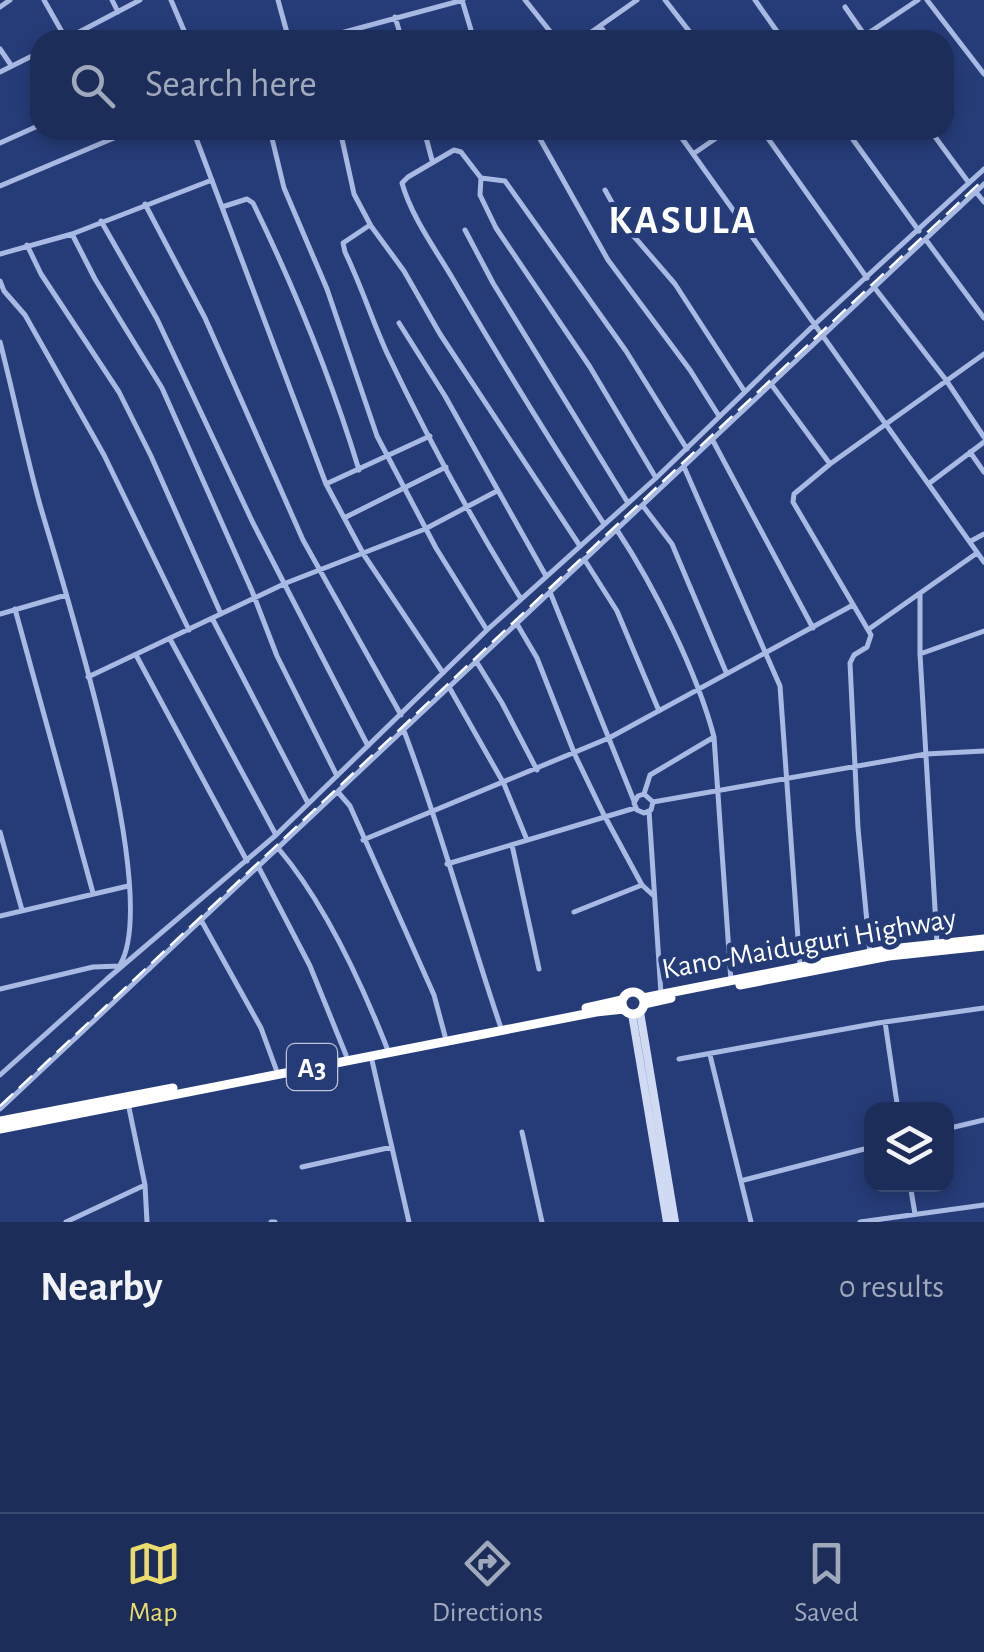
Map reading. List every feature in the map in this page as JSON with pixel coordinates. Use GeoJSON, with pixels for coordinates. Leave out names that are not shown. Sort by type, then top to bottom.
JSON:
{"type":"FeatureCollection","features":[{"type":"Feature","properties":{"kind":"highway","name":"Kano-Maiduguri Highway"},"geometry":{"type":"LineString","coordinates":[[0,1125],[371,1056],[500,1025],[634,1006],[661,994],[800,967],[937,943],[984,942]]}},
{"type":"Feature","properties":{"kind":"highway","name":"Kano-Maiduguri Highway"},"geometry":{"type":"LineString","coordinates":[[0,1125],[445,1036],[984,942]]}},
{"type":"Feature","properties":{"kind":"street"},"geometry":{"type":"LineString","coordinates":[[0,8],[10,0]]}},
{"type":"Feature","properties":{"kind":"street"},"geometry":{"type":"LineString","coordinates":[[44,0],[60,30]]}},
{"type":"Feature","properties":{"kind":"street"},"geometry":{"type":"LineString","coordinates":[[112,0],[118,12]]}},
{"type":"Feature","properties":{"kind":"street"},"geometry":{"type":"LineString","coordinates":[[84,30],[140,0]]}},
{"type":"Feature","properties":{"kind":"street"},"geometry":{"type":"LineString","coordinates":[[171,0],[184,30]]}},
{"type":"Feature","properties":{"kind":"street"},"geometry":{"type":"LineString","coordinates":[[278,0],[286,30]]}},
{"type":"Feature","properties":{"kind":"street"},"geometry":{"type":"LineString","coordinates":[[350,30],[463,0],[471,30]]}},
{"type":"Feature","properties":{"kind":"street"},"geometry":{"type":"LineString","coordinates":[[525,0],[548,30]]}},
{"type":"Feature","properties":{"kind":"street"},"geometry":{"type":"LineString","coordinates":[[594,30],[636,0]]}},
{"type":"Feature","properties":{"kind":"street"},"geometry":{"type":"LineString","coordinates":[[665,0],[688,30]]}},
{"type":"Feature","properties":{"kind":"street"},"geometry":{"type":"LineString","coordinates":[[755,0],[775,30]]}},
{"type":"Feature","properties":{"kind":"street"},"geometry":{"type":"LineString","coordinates":[[875,30],[918,0]]}},
{"type":"Feature","properties":{"kind":"street"},"geometry":{"type":"LineString","coordinates":[[927,0],[950,30]]}},
{"type":"Feature","properties":{"kind":"street"},"geometry":{"type":"LineString","coordinates":[[845,8],[858,30]]}},
{"type":"Feature","properties":{"kind":"street"},"geometry":{"type":"LineString","coordinates":[[395,17],[399,30]]}},
{"type":"Feature","properties":{"kind":"street"},"geometry":{"type":"LineString","coordinates":[[600,26],[603,30]]}},
{"type":"Feature","properties":{"kind":"street"},"geometry":{"type":"LineString","coordinates":[[954,35],[984,74]]}},
{"type":"Feature","properties":{"kind":"street"},"geometry":{"type":"LineString","coordinates":[[0,49],[11,65]]}},
{"type":"Feature","properties":{"kind":"street"},"geometry":{"type":"LineString","coordinates":[[0,72],[30,56]]}},
{"type":"Feature","properties":{"kind":"street"},"geometry":{"type":"LineString","coordinates":[[0,143],[30,130]]}},
{"type":"Feature","properties":{"kind":"street"},"geometry":{"type":"LineString","coordinates":[[0,186],[109,140]]}},
{"type":"Feature","properties":{"kind":"street"},"geometry":{"type":"LineString","coordinates":[[196,140],[326,484],[364,555],[443,673]]}},
{"type":"Feature","properties":{"kind":"street"},"geometry":{"type":"LineString","coordinates":[[272,140],[284,188],[327,289],[386,456],[488,630]]}},
{"type":"Feature","properties":{"kind":"street"},"geometry":{"type":"LineString","coordinates":[[342,140],[354,194],[370,225],[404,271],[440,334],[580,546]]}},
{"type":"Feature","properties":{"kind":"street"},"geometry":{"type":"LineString","coordinates":[[427,140],[432,160]]}},
{"type":"Feature","properties":{"kind":"street"},"geometry":{"type":"LineString","coordinates":[[541,140],[608,260],[690,370],[719,416]]}},
{"type":"Feature","properties":{"kind":"street"},"geometry":{"type":"LineString","coordinates":[[683,140],[984,562]]}},
{"type":"Feature","properties":{"kind":"street"},"geometry":{"type":"LineString","coordinates":[[693,154],[713,140]]}},
{"type":"Feature","properties":{"kind":"street"},"geometry":{"type":"LineString","coordinates":[[769,140],[867,278]]}},
{"type":"Feature","properties":{"kind":"street"},"geometry":{"type":"LineString","coordinates":[[853,140],[919,230]]}},
{"type":"Feature","properties":{"kind":"street"},"geometry":{"type":"LineString","coordinates":[[938,140],[970,183]]}},
{"type":"Feature","properties":{"kind":"street"},"geometry":{"type":"LineString","coordinates":[[604,524],[540,424],[404,190],[402,183],[408,176],[454,150],[482,178],[502,179],[626,351],[687,448]]}},
{"type":"Feature","properties":{"kind":"street"},"geometry":{"type":"LineString","coordinates":[[0,1075],[276,835],[488,630],[656,478],[815,324],[984,169]]}},
{"type":"Feature","properties":{"kind":"street"},"geometry":{"type":"LineString","coordinates":[[482,178],[480,195],[502,238],[590,367],[656,478]]}},
{"type":"Feature","properties":{"kind":"street"},"geometry":{"type":"LineString","coordinates":[[0,254],[72,234],[212,180]]}},
{"type":"Feature","properties":{"kind":"street"},"geometry":{"type":"LineString","coordinates":[[0,1109],[984,184]]}},
{"type":"Feature","properties":{"kind":"street"},"geometry":{"type":"LineString","coordinates":[[605,190],[625,226],[675,284],[745,392]]}},
{"type":"Feature","properties":{"kind":"street"},"geometry":{"type":"LineString","coordinates":[[976,192],[984,202]]}},
{"type":"Feature","properties":{"kind":"street"},"geometry":{"type":"LineString","coordinates":[[222,207],[248,199],[253,203],[308,323],[359,470]]}},
{"type":"Feature","properties":{"kind":"street"},"geometry":{"type":"LineString","coordinates":[[145,204],[205,318],[319,571],[402,715]]}},
{"type":"Feature","properties":{"kind":"street"},"geometry":{"type":"LineString","coordinates":[[100,221],[157,319],[253,523],[368,746]]}},
{"type":"Feature","properties":{"kind":"street"},"geometry":{"type":"LineString","coordinates":[[370,225],[347,238],[343,243],[345,252],[386,352],[467,510],[521,599]]}},
{"type":"Feature","properties":{"kind":"street"},"geometry":{"type":"LineString","coordinates":[[465,230],[493,283],[628,503]]}},
{"type":"Feature","properties":{"kind":"street"},"geometry":{"type":"LineString","coordinates":[[72,234],[162,388],[277,656],[337,776]]}},
{"type":"Feature","properties":{"kind":"street"},"geometry":{"type":"LineString","coordinates":[[926,240],[984,318]]}},
{"type":"Feature","properties":{"kind":"street"},"geometry":{"type":"LineString","coordinates":[[27,246],[126,406],[221,614]]}},
{"type":"Feature","properties":{"kind":"street"},"geometry":{"type":"LineString","coordinates":[[0,281],[25,316],[104,456],[189,630]]}},
{"type":"Feature","properties":{"kind":"street"},"geometry":{"type":"LineString","coordinates":[[874,287],[946,380],[984,439],[930,482]]}},
{"type":"Feature","properties":{"kind":"street"},"geometry":{"type":"LineString","coordinates":[[399,323],[445,396],[546,576]]}},
{"type":"Feature","properties":{"kind":"street"},"geometry":{"type":"LineString","coordinates":[[0,342],[3,368],[121,809],[130,937],[128,952],[107,980]]}},
{"type":"Feature","properties":{"kind":"street"},"geometry":{"type":"LineString","coordinates":[[870,954],[850,663],[871,642],[868,629],[793,502],[794,494],[984,354]]}},
{"type":"Feature","properties":{"kind":"street"},"geometry":{"type":"LineString","coordinates":[[771,384],[830,464]]}},
{"type":"Feature","properties":{"kind":"street"},"geometry":{"type":"LineString","coordinates":[[326,484],[430,436]]}},
{"type":"Feature","properties":{"kind":"street"},"geometry":{"type":"LineString","coordinates":[[712,439],[813,628]]}},
{"type":"Feature","properties":{"kind":"street"},"geometry":{"type":"LineString","coordinates":[[970,452],[984,472]]}},
{"type":"Feature","properties":{"kind":"street"},"geometry":{"type":"LineString","coordinates":[[344,518],[446,467]]}},
{"type":"Feature","properties":{"kind":"street"},"geometry":{"type":"LineString","coordinates":[[684,467],[780,686],[800,967]]}},
{"type":"Feature","properties":{"kind":"street"},"geometry":{"type":"LineString","coordinates":[[88,676],[286,583],[426,529],[498,491]]}},
{"type":"Feature","properties":{"kind":"street"},"geometry":{"type":"LineString","coordinates":[[643,505],[672,544],[726,672]]}},
{"type":"Feature","properties":{"kind":"street"},"geometry":{"type":"LineString","coordinates":[[617,530],[640,564],[698,688],[714,737],[731,981]]}},
{"type":"Feature","properties":{"kind":"street"},"geometry":{"type":"LineString","coordinates":[[971,541],[984,534]]}},
{"type":"Feature","properties":{"kind":"street"},"geometry":{"type":"LineString","coordinates":[[868,629],[978,552]]}},
{"type":"Feature","properties":{"kind":"street"},"geometry":{"type":"LineString","coordinates":[[584,559],[617,610],[659,711]]}},
{"type":"Feature","properties":{"kind":"street"},"geometry":{"type":"LineString","coordinates":[[550,592],[635,804],[642,813],[649,811]]}},
{"type":"Feature","properties":{"kind":"street"},"geometry":{"type":"LineString","coordinates":[[920,594],[937,943]]}},
{"type":"Feature","properties":{"kind":"street"},"geometry":{"type":"LineString","coordinates":[[0,614],[66,595]]}},
{"type":"Feature","properties":{"kind":"street"},"geometry":{"type":"LineString","coordinates":[[363,840],[610,738],[854,605]]}},
{"type":"Feature","properties":{"kind":"street"},"geometry":{"type":"LineString","coordinates":[[16,610],[93,893]]}},
{"type":"Feature","properties":{"kind":"street"},"geometry":{"type":"LineString","coordinates":[[212,618],[308,803]]}},
{"type":"Feature","properties":{"kind":"street"},"geometry":{"type":"LineString","coordinates":[[516,623],[536,658],[575,754],[642,885],[654,896]]}},
{"type":"Feature","properties":{"kind":"street"},"geometry":{"type":"LineString","coordinates":[[920,654],[984,631]]}},
{"type":"Feature","properties":{"kind":"street"},"geometry":{"type":"LineString","coordinates":[[170,639],[276,835]]}},
{"type":"Feature","properties":{"kind":"street"},"geometry":{"type":"LineString","coordinates":[[136,655],[246,861]]}},
{"type":"Feature","properties":{"kind":"street"},"geometry":{"type":"LineString","coordinates":[[476,661],[537,770]]}},
{"type":"Feature","properties":{"kind":"street"},"geometry":{"type":"LineString","coordinates":[[448,686],[504,784],[528,840]]}},
{"type":"Feature","properties":{"kind":"street"},"geometry":{"type":"LineString","coordinates":[[404,732],[435,811],[447,864],[500,1025]]}},
{"type":"Feature","properties":{"kind":"street"},"geometry":{"type":"LineString","coordinates":[[447,864],[608,816],[635,804],[644,794],[650,776],[714,737]]}},
{"type":"Feature","properties":{"kind":"street"},"geometry":{"type":"LineString","coordinates":[[653,802],[926,754],[984,750]]}},
{"type":"Feature","properties":{"kind":"street"},"geometry":{"type":"LineString","coordinates":[[338,792],[350,806],[427,978],[445,1036]]}},
{"type":"Feature","properties":{"kind":"street"},"geometry":{"type":"LineString","coordinates":[[644,794],[653,802]]}},
{"type":"Feature","properties":{"kind":"street"},"geometry":{"type":"LineString","coordinates":[[653,802],[649,811],[661,994]]}},
{"type":"Feature","properties":{"kind":"street"},"geometry":{"type":"LineString","coordinates":[[0,832],[22,910]]}},
{"type":"Feature","properties":{"kind":"street"},"geometry":{"type":"LineString","coordinates":[[512,844],[539,968]]}},
{"type":"Feature","properties":{"kind":"street"},"geometry":{"type":"LineString","coordinates":[[278,848],[299,872],[357,977],[386,1048]]}},
{"type":"Feature","properties":{"kind":"street"},"geometry":{"type":"LineString","coordinates":[[258,866],[310,966],[346,1056]]}},
{"type":"Feature","properties":{"kind":"street"},"geometry":{"type":"LineString","coordinates":[[574,912],[642,885]]}},
{"type":"Feature","properties":{"kind":"street"},"geometry":{"type":"LineString","coordinates":[[0,916],[128,886]]}},
{"type":"Feature","properties":{"kind":"street"},"geometry":{"type":"LineString","coordinates":[[202,920],[261,1028],[276,1069]]}},
{"type":"Feature","properties":{"kind":"street"},"geometry":{"type":"LineString","coordinates":[[0,990],[93,967],[120,966]]}},
{"type":"Feature","properties":{"kind":"street"},"geometry":{"type":"LineString","coordinates":[[634,1006],[671,1222]]}},
{"type":"Feature","properties":{"kind":"street"},"geometry":{"type":"LineString","coordinates":[[679,1059],[984,1008]]}},
{"type":"Feature","properties":{"kind":"street"},"geometry":{"type":"LineString","coordinates":[[885,1022],[897,1102]]}},
{"type":"Feature","properties":{"kind":"street"},"geometry":{"type":"LineString","coordinates":[[710,1054],[751,1222]]}},
{"type":"Feature","properties":{"kind":"street"},"geometry":{"type":"LineString","coordinates":[[371,1056],[409,1222]]}},
{"type":"Feature","properties":{"kind":"street"},"geometry":{"type":"LineString","coordinates":[[128,1103],[145,1185],[147,1222]]}},
{"type":"Feature","properties":{"kind":"street"},"geometry":{"type":"LineString","coordinates":[[954,1127],[984,1120]]}},
{"type":"Feature","properties":{"kind":"street"},"geometry":{"type":"LineString","coordinates":[[522,1132],[542,1222]]}},
{"type":"Feature","properties":{"kind":"street"},"geometry":{"type":"LineString","coordinates":[[302,1167],[392,1148]]}},
{"type":"Feature","properties":{"kind":"street"},"geometry":{"type":"LineString","coordinates":[[742,1180],[864,1149]]}},
{"type":"Feature","properties":{"kind":"street"},"geometry":{"type":"LineString","coordinates":[[66,1222],[145,1185]]}},
{"type":"Feature","properties":{"kind":"street"},"geometry":{"type":"LineString","coordinates":[[911,1192],[915,1214]]}},
{"type":"Feature","properties":{"kind":"street"},"geometry":{"type":"LineString","coordinates":[[860,1222],[984,1205]]}},
{"type":"Feature","properties":{"kind":"railway"},"geometry":{"type":"LineString","coordinates":[[0,1106],[984,179]]}},
{"type":"Feature","properties":{"kind":"district","name":"KASULA"},"geometry":{"type":"Point","coordinates":[683,219]}}]}
